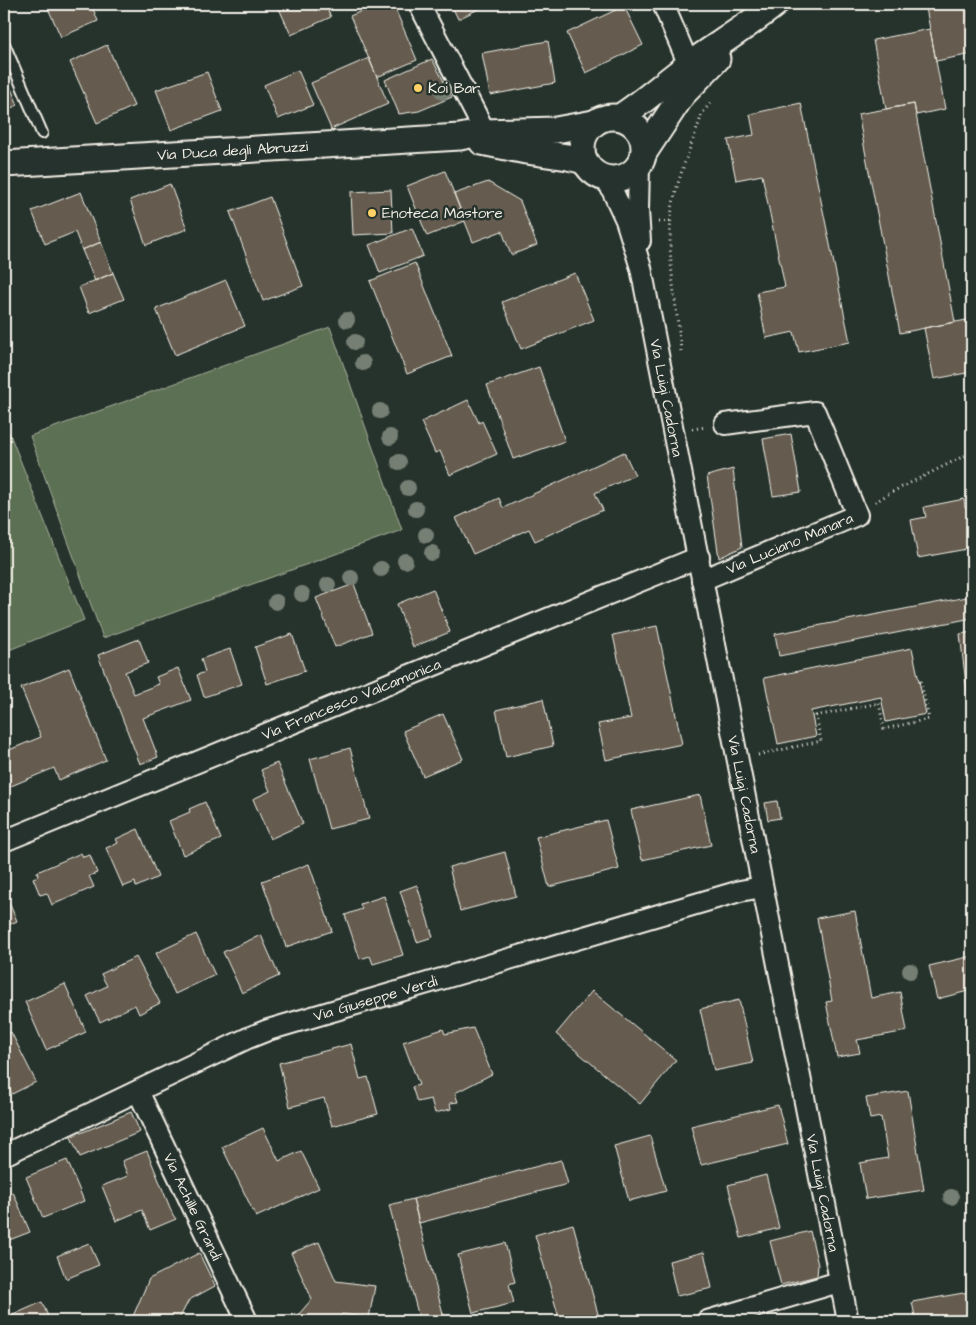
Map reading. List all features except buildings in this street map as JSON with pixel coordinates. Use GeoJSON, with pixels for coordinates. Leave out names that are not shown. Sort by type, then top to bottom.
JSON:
{"type":"FeatureCollection","features":[{"type":"Feature","properties":{"kind":"street"},"geometry":{"type":"LineString","coordinates":[[420,4],[485,132]]}},
{"type":"Feature","properties":{"kind":"street"},"geometry":{"type":"LineString","coordinates":[[663,4],[689,65]]}},
{"type":"Feature","properties":{"kind":"street"},"geometry":{"type":"LineString","coordinates":[[755,20],[689,65],[640,104],[620,117],[602,118],[594,123],[587,131],[582,151],[585,162],[590,169],[607,179],[625,177],[642,158],[682,95],[755,20],[774,4]]}},
{"type":"Feature","properties":{"kind":"street"},"geometry":{"type":"LineString","coordinates":[[620,117],[636,126],[641,133],[644,142],[642,158]]}},
{"type":"Feature","properties":{"kind":"street","name":"Via Duca degli Abruzzi"},"geometry":{"type":"LineString","coordinates":[[4,164],[460,138],[485,132],[556,130],[594,123]]}},
{"type":"Feature","properties":{"kind":"street","name":"Via Duca degli Abruzzi"},"geometry":{"type":"LineString","coordinates":[[460,138],[568,157],[585,162]]}},
{"type":"Feature","properties":{"kind":"street","name":"Via Luigi Cadorna"},"geometry":{"type":"LineString","coordinates":[[641,268],[638,210],[642,158]]}},
{"type":"Feature","properties":{"kind":"street","name":"Via Luigi Cadorna"},"geometry":{"type":"LineString","coordinates":[[607,179],[626,220],[641,268],[848,1321]]}},
{"type":"Feature","properties":{"kind":"street","name":"Via Luciano Manara"},"geometry":{"type":"LineString","coordinates":[[702,580],[857,515],[815,412],[725,424]]}},
{"type":"Feature","properties":{"kind":"street","name":"Via Francesco Valcamonica"},"geometry":{"type":"LineString","coordinates":[[4,841],[698,557]]}},
{"type":"Feature","properties":{"kind":"street","name":"Via Giuseppe Verdi"},"geometry":{"type":"LineString","coordinates":[[4,1156],[268,1030],[740,891],[762,887]]}},
{"type":"Feature","properties":{"kind":"street","name":"Via Achille Grandi"},"geometry":{"type":"LineString","coordinates":[[138,1091],[247,1321]]}},
{"type":"Feature","properties":{"kind":"street"},"geometry":{"type":"LineString","coordinates":[[707,1321],[840,1282]]}},
{"type":"Feature","properties":{"kind":"lane"},"geometry":{"type":"LineString","coordinates":[[4,44],[42,132]]}},
{"type":"Feature","properties":{"kind":"path"},"geometry":{"type":"LineString","coordinates":[[857,515],[890,493],[972,452]]}},
{"type":"Feature","properties":{"kind":"path"},"geometry":{"type":"LineString","coordinates":[[755,755],[821,741],[816,716],[878,703],[884,729],[929,719],[920,679]]}},
{"type":"Feature","properties":{"kind":"green space"},"geometry":{"type":"Polygon","coordinates":[[[330,327],[402,530],[103,638],[30,436],[330,327]]]}},
{"type":"Feature","properties":{"kind":"green space"},"geometry":{"type":"Polygon","coordinates":[[[9,432],[84,620],[4,652],[4,434],[9,432]]]}},
{"type":"Feature","properties":{"kind":"place","name":"Koi Bar"},"geometry":{"type":"Point","coordinates":[418,88]}},
{"type":"Feature","properties":{"kind":"place","name":"Enoteca Mastore"},"geometry":{"type":"Point","coordinates":[372,213]}}]}
